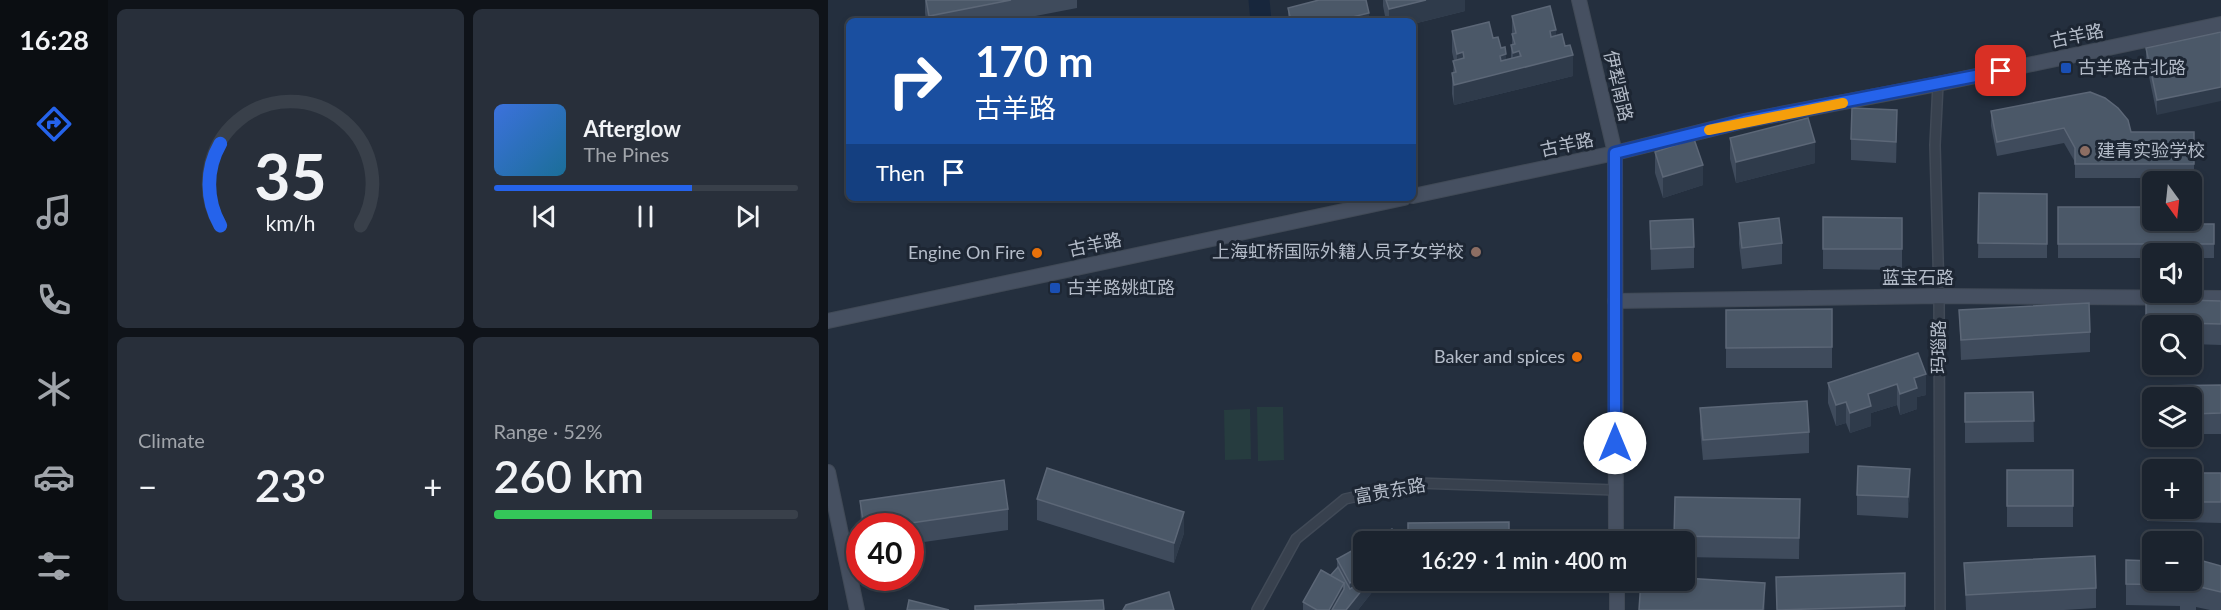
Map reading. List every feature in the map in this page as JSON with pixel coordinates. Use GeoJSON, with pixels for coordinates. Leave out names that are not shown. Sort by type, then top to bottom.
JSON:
{"type":"FeatureCollection","features":[{"type":"Feature","properties":{"kind":"street","name":"伊犁南路"},"geometry":{"type":"LineString","coordinates":[[1579,0],[1615,153],[1616,531]]}},
{"type":"Feature","properties":{"kind":"street","name":"古羊路"},"geometry":{"type":"LineString","coordinates":[[1416,195],[1615,153],[1744,121],[1938,84],[2221,24]]}},
{"type":"Feature","properties":{"kind":"street","name":"玛瑙路"},"geometry":{"type":"LineString","coordinates":[[1938,84],[1935,145],[1939,296],[1940,610]]}},
{"type":"Feature","properties":{"kind":"street","name":"古羊路"},"geometry":{"type":"LineString","coordinates":[[828,321],[1390,201]]}},
{"type":"Feature","properties":{"kind":"street","name":"蓝宝石路"},"geometry":{"type":"LineString","coordinates":[[1615,300],[1939,296],[2221,298]]}},
{"type":"Feature","properties":{"kind":"street"},"geometry":{"type":"LineString","coordinates":[[828,472],[857,610]]}},
{"type":"Feature","properties":{"kind":"street","name":"富贵东路"},"geometry":{"type":"LineString","coordinates":[[1257,610],[1296,539],[1345,499],[1418,483],[1616,490]]}},
{"type":"Feature","properties":{"kind":"street"},"geometry":{"type":"LineString","coordinates":[[1617,591],[1617,610]]}},
{"type":"Feature","properties":{"kind":"green space"},"geometry":{"type":"Polygon","coordinates":[[[1257,407],[1283,407],[1284,460],[1258,461],[1257,407]]]}},
{"type":"Feature","properties":{"kind":"green space"},"geometry":{"type":"Polygon","coordinates":[[[1250,409],[1251,459],[1225,460],[1224,410],[1250,409]]]}},
{"type":"Feature","properties":{"kind":"building"},"geometry":{"type":"Polygon","coordinates":[[[926,0],[1011,0],[929,16],[926,0]]]}},
{"type":"Feature","properties":{"kind":"building"},"geometry":{"type":"Polygon","coordinates":[[[1319,0],[1366,0],[1369,13],[1348,18],[1290,18],[1288,8],[1319,0]]]}},
{"type":"Feature","properties":{"kind":"building"},"geometry":{"type":"Polygon","coordinates":[[[1386,0],[1426,0],[1389,9],[1386,0]]]}},
{"type":"Feature","properties":{"kind":"building"},"geometry":{"type":"Polygon","coordinates":[[[1550,6],[1556,30],[1550,31],[1551,37],[1562,34],[1565,46],[1570,45],[1573,55],[1454,85],[1452,73],[1456,72],[1453,61],[1464,58],[1463,52],[1457,54],[1452,31],[1489,22],[1493,38],[1498,37],[1501,48],[1505,47],[1506,54],[1500,56],[1501,61],[1521,56],[1519,51],[1513,53],[1511,45],[1515,44],[1512,34],[1516,33],[1512,16],[1550,6]]]}},
{"type":"Feature","properties":{"kind":"building"},"geometry":{"type":"Polygon","coordinates":[[[2221,32],[2221,87],[2157,100],[2146,48],[2221,32]]]}},
{"type":"Feature","properties":{"kind":"building"},"geometry":{"type":"Polygon","coordinates":[[[2090,92],[2105,98],[2118,108],[2128,120],[2131,132],[2194,132],[2194,164],[2075,164],[2075,148],[2064,128],[1997,142],[1991,111],[2090,92]]]}},
{"type":"Feature","properties":{"kind":"building"},"geometry":{"type":"Polygon","coordinates":[[[1852,108],[1897,110],[1896,142],[1851,139],[1852,108]]]}},
{"type":"Feature","properties":{"kind":"building"},"geometry":{"type":"Polygon","coordinates":[[[1808,118],[1815,142],[1736,162],[1730,138],[1808,118]]]}},
{"type":"Feature","properties":{"kind":"building"},"geometry":{"type":"Polygon","coordinates":[[[1694,139],[1703,165],[1663,177],[1655,152],[1694,139]]]}},
{"type":"Feature","properties":{"kind":"building"},"geometry":{"type":"Polygon","coordinates":[[[1979,193],[2047,194],[2047,244],[1978,243],[1979,193]]]}},
{"type":"Feature","properties":{"kind":"building"},"geometry":{"type":"Polygon","coordinates":[[[2058,207],[2142,207],[2142,231],[2202,231],[2202,224],[2214,224],[2214,244],[2058,244],[2058,207]]]}},
{"type":"Feature","properties":{"kind":"building"},"geometry":{"type":"Polygon","coordinates":[[[1823,217],[1902,218],[1902,249],[1823,249],[1823,217]]]}},
{"type":"Feature","properties":{"kind":"building"},"geometry":{"type":"Polygon","coordinates":[[[1779,218],[1782,243],[1742,248],[1739,223],[1779,218]]]}},
{"type":"Feature","properties":{"kind":"building"},"geometry":{"type":"Polygon","coordinates":[[[1693,219],[1694,247],[1651,249],[1650,221],[1693,219]]]}},
{"type":"Feature","properties":{"kind":"building"},"geometry":{"type":"Polygon","coordinates":[[[2221,301],[2221,324],[2202,323],[2202,315],[2146,315],[2146,303],[2221,301]]]}},
{"type":"Feature","properties":{"kind":"building"},"geometry":{"type":"Polygon","coordinates":[[[2089,303],[2090,332],[1961,340],[1959,310],[2089,303]]]}},
{"type":"Feature","properties":{"kind":"building"},"geometry":{"type":"Polygon","coordinates":[[[1832,309],[1832,347],[1726,348],[1726,310],[1832,309]]]}},
{"type":"Feature","properties":{"kind":"building"},"geometry":{"type":"Polygon","coordinates":[[[1918,353],[1926,374],[1914,378],[1917,388],[1900,394],[1897,384],[1868,394],[1871,406],[1850,413],[1846,402],[1836,405],[1828,383],[1918,353]]]}},
{"type":"Feature","properties":{"kind":"building"},"geometry":{"type":"Polygon","coordinates":[[[2221,385],[2221,413],[2202,414],[2202,387],[2154,386],[2221,385]]]}},
{"type":"Feature","properties":{"kind":"building"},"geometry":{"type":"Polygon","coordinates":[[[2033,392],[2034,421],[1965,422],[1965,393],[2033,392]]]}},
{"type":"Feature","properties":{"kind":"building"},"geometry":{"type":"Polygon","coordinates":[[[1807,401],[1809,432],[1703,440],[1700,408],[1807,401]]]}},
{"type":"Feature","properties":{"kind":"building"},"geometry":{"type":"Polygon","coordinates":[[[1858,466],[1910,469],[1908,497],[1857,495],[1858,466]]]}},
{"type":"Feature","properties":{"kind":"building"},"geometry":{"type":"Polygon","coordinates":[[[1047,468],[1184,512],[1174,543],[1037,499],[1047,468]]]}},
{"type":"Feature","properties":{"kind":"building"},"geometry":{"type":"Polygon","coordinates":[[[2007,470],[2073,470],[2073,506],[2007,506],[2007,470]]]}},
{"type":"Feature","properties":{"kind":"building"},"geometry":{"type":"Polygon","coordinates":[[[2202,473],[2221,473],[2221,502],[2202,502],[2202,473]]]}},
{"type":"Feature","properties":{"kind":"building"},"geometry":{"type":"Polygon","coordinates":[[[1004,480],[1008,509],[924,521],[924,513],[862,513],[860,501],[1004,480]]]}},
{"type":"Feature","properties":{"kind":"building"},"geometry":{"type":"Polygon","coordinates":[[[1675,497],[1800,499],[1799,538],[1695,536],[1695,531],[1674,531],[1675,497]]]}},
{"type":"Feature","properties":{"kind":"building"},"geometry":{"type":"Polygon","coordinates":[[[1509,522],[1509,531],[1408,531],[1408,523],[1509,522]]]}},
{"type":"Feature","properties":{"kind":"building"},"geometry":{"type":"Polygon","coordinates":[[[1353,550],[1353,581],[1350,583],[1337,559],[1353,550]]]}},
{"type":"Feature","properties":{"kind":"building"},"geometry":{"type":"Polygon","coordinates":[[[2095,556],[2096,588],[1966,595],[1964,563],[2095,556]]]}},
{"type":"Feature","properties":{"kind":"building"},"geometry":{"type":"Polygon","coordinates":[[[2126,560],[2142,561],[2142,584],[2126,584],[2126,560]]]}},
{"type":"Feature","properties":{"kind":"building"},"geometry":{"type":"Polygon","coordinates":[[[2202,561],[2221,566],[2221,592],[2202,587],[2202,561]]]}},
{"type":"Feature","properties":{"kind":"building"},"geometry":{"type":"Polygon","coordinates":[[[1338,567],[1350,589],[1353,587],[1353,591],[1361,591],[1346,610],[1332,610],[1344,589],[1344,583],[1330,576],[1338,567]]]}},
{"type":"Feature","properties":{"kind":"building"},"geometry":{"type":"Polygon","coordinates":[[[1321,570],[1344,583],[1329,610],[1317,610],[1303,602],[1321,570]]]}},
{"type":"Feature","properties":{"kind":"building"},"geometry":{"type":"Polygon","coordinates":[[[1905,573],[1905,606],[1777,610],[1776,577],[1905,573]]]}},
{"type":"Feature","properties":{"kind":"building"},"geometry":{"type":"Polygon","coordinates":[[[1695,579],[1765,583],[1763,610],[1639,610],[1640,591],[1695,591],[1695,579]]]}},
{"type":"Feature","properties":{"kind":"building"},"geometry":{"type":"Polygon","coordinates":[[[1169,592],[1174,610],[1123,610],[1126,605],[1169,592]]]}},
{"type":"Feature","properties":{"kind":"building"},"geometry":{"type":"Polygon","coordinates":[[[909,600],[949,610],[907,610],[909,600]]]}},
{"type":"Feature","properties":{"kind":"building"},"geometry":{"type":"Polygon","coordinates":[[[1103,600],[1104,610],[975,610],[975,606],[1103,600]]]}},
{"type":"Feature","properties":{"kind":"waterway"},"geometry":{"type":"LineString","coordinates":[[1259,0],[1261,18]]}},
{"type":"Feature","properties":{"kind":"slow traffic"},"geometry":{"type":"LineString","coordinates":[[1709,130],[1744,121],[1843,103]]}},
{"type":"Feature","properties":{"kind":"place","name":"古羊路古北路"},"geometry":{"type":"Point","coordinates":[2066,68]}},
{"type":"Feature","properties":{"kind":"place","name":"建青实验学校"},"geometry":{"type":"Point","coordinates":[2085,151]}},
{"type":"Feature","properties":{"kind":"place","name":"上海虹桥国际外籍人员子女学校"},"geometry":{"type":"Point","coordinates":[1476,252]}},
{"type":"Feature","properties":{"kind":"place","name":"Engine On Fire"},"geometry":{"type":"Point","coordinates":[1037,253]}},
{"type":"Feature","properties":{"kind":"place","name":"古羊路姚虹路"},"geometry":{"type":"Point","coordinates":[1055,288]}},
{"type":"Feature","properties":{"kind":"place","name":"Baker and spices"},"geometry":{"type":"Point","coordinates":[1577,357]}},
{"type":"Feature","properties":{"kind":"route"},"geometry":{"type":"LineString","coordinates":[[1615,443],[1615,153],[1744,121],[2001,71]]}}]}
